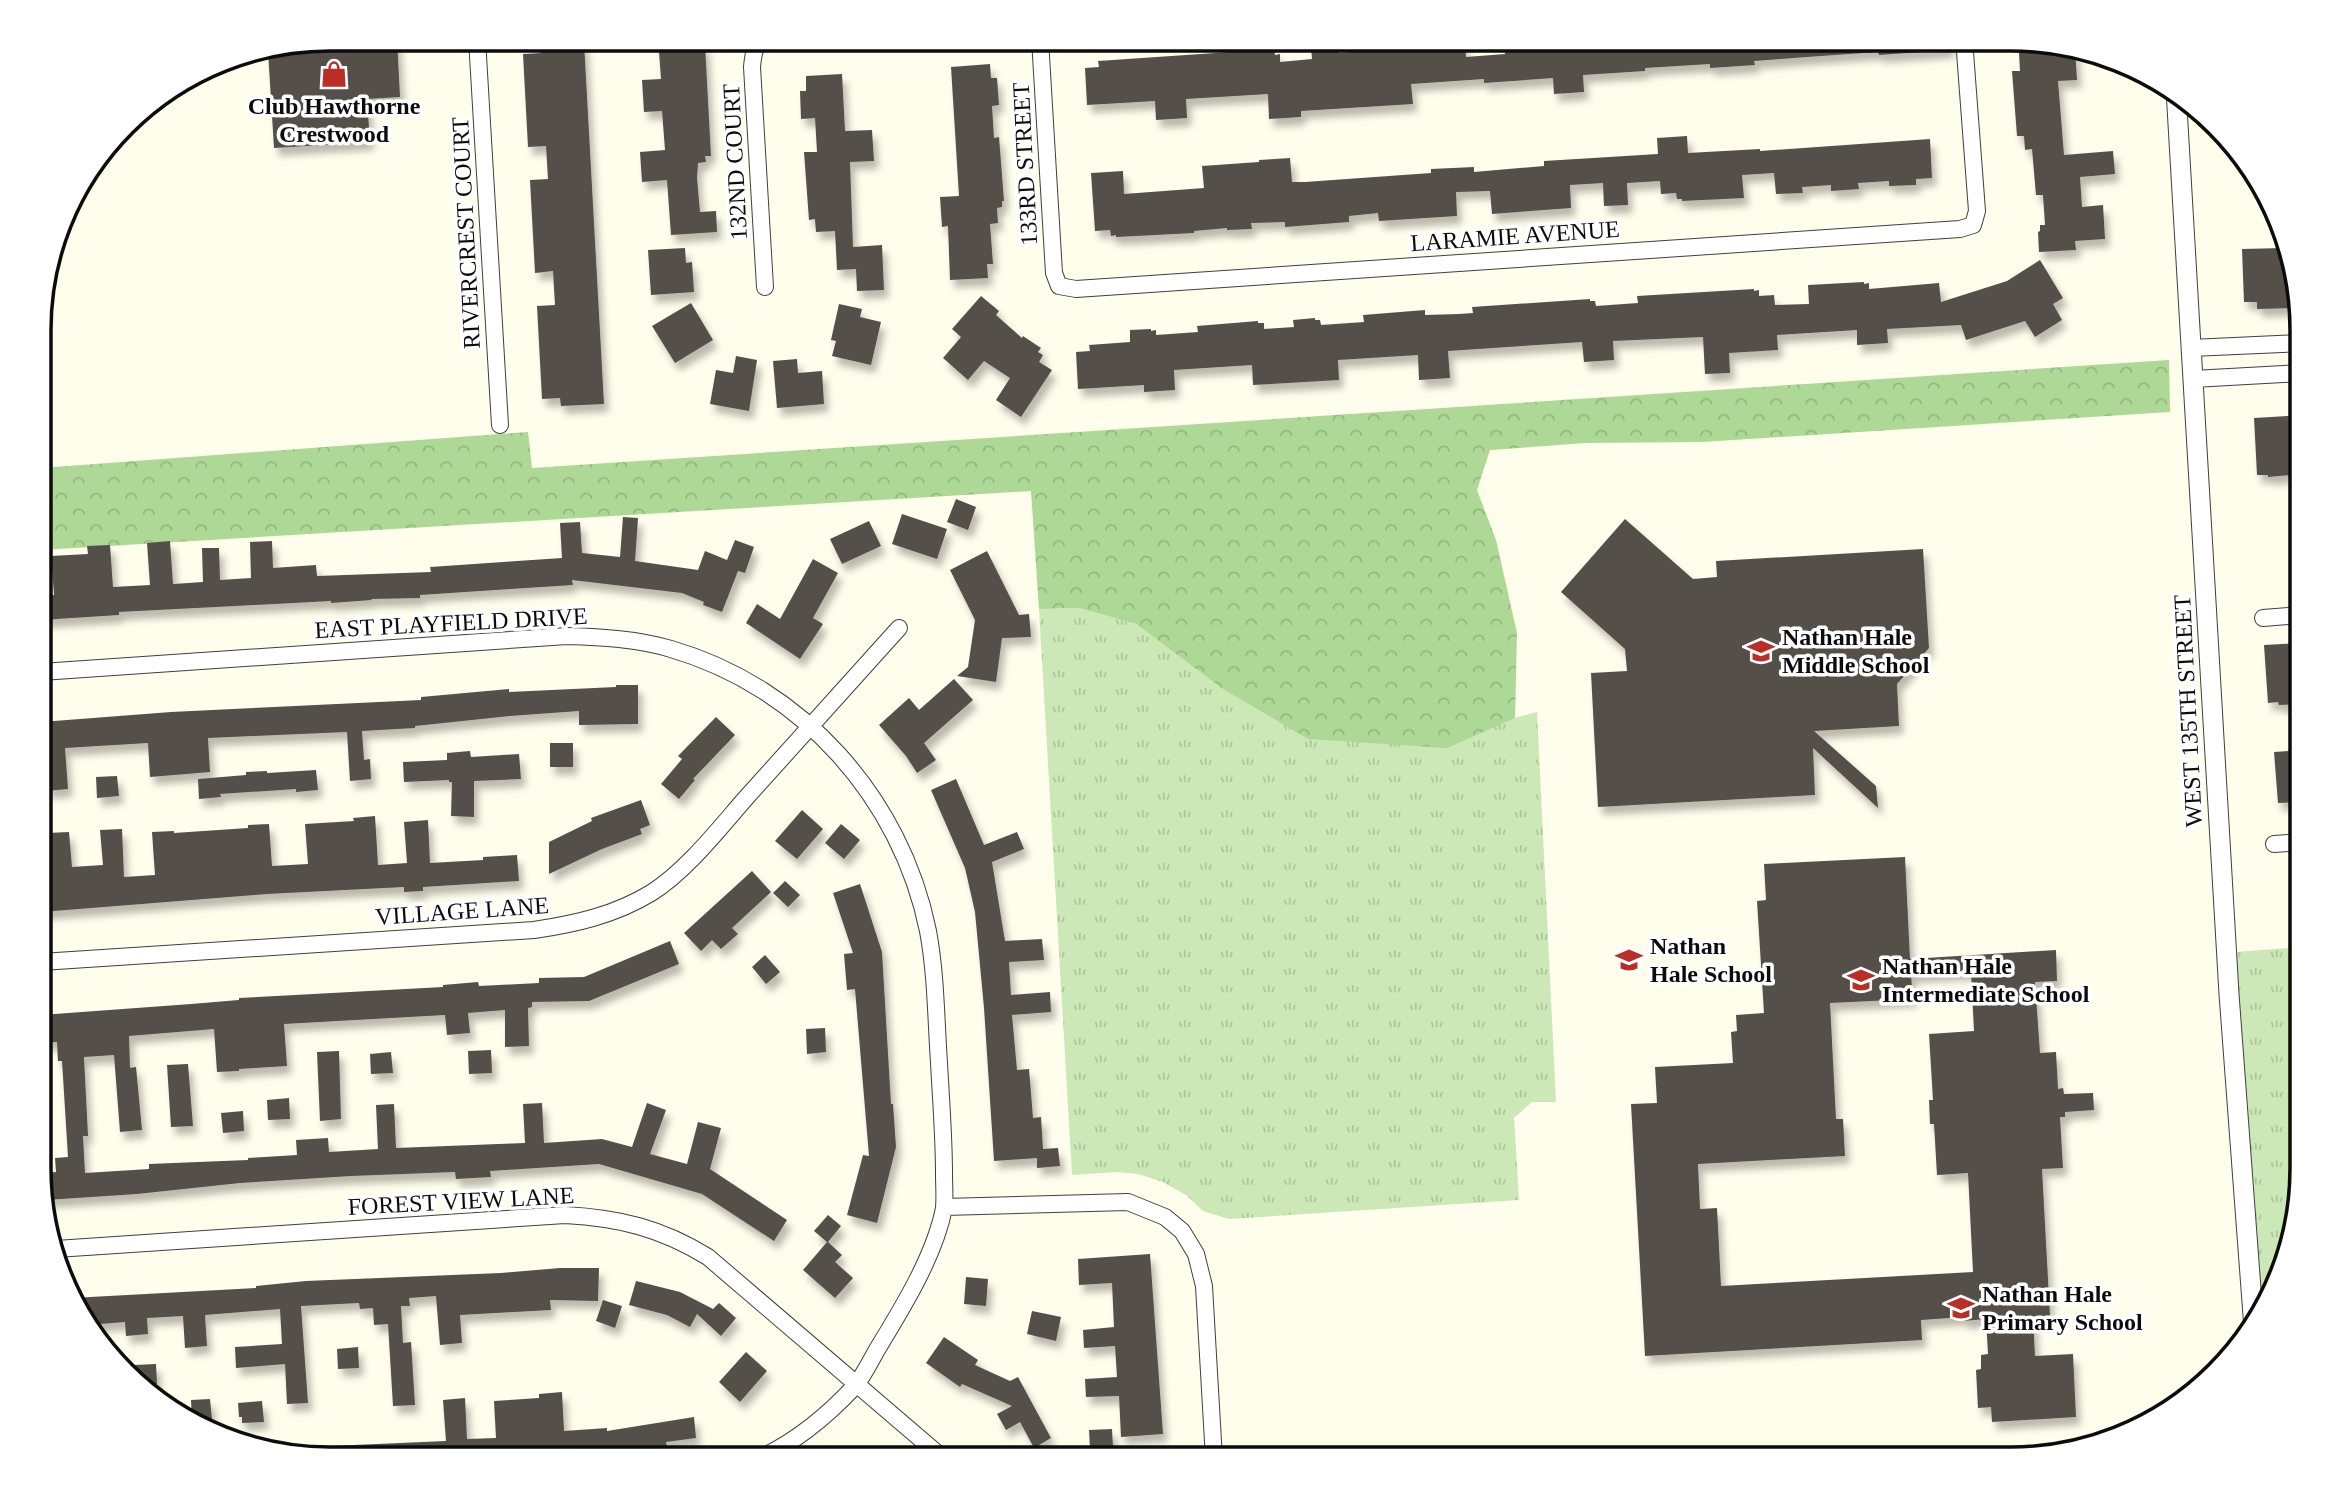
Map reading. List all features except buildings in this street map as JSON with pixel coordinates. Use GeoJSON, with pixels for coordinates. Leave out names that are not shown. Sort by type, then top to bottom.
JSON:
{"type":"FeatureCollection","features":[{"type":"Feature","properties":{"kind":"street","name":"RIVERCREST COURT"},"geometry":{"type":"LineString","coordinates":[[478,51],[500,425]]}},
{"type":"Feature","properties":{"kind":"street","name":"132ND COURT"},"geometry":{"type":"LineString","coordinates":[[754,51],[752,67],[765,286]]}},
{"type":"Feature","properties":{"kind":"street","name":"133RD STREET"},"geometry":{"type":"LineString","coordinates":[[1041,51],[1054,273],[1059,286]]}},
{"type":"Feature","properties":{"kind":"street","name":"LARAMIE AVENUE"},"geometry":{"type":"LineString","coordinates":[[1059,286],[1076,289],[1946,230],[1973,225],[1977,211],[1965,51]]}},
{"type":"Feature","properties":{"kind":"street","name":"WEST 135TH STREET"},"geometry":{"type":"LineString","coordinates":[[2177,105],[2229,994],[2252,1309]]}},
{"type":"Feature","properties":{"kind":"street"},"geometry":{"type":"LineString","coordinates":[[2191,348],[2290,344]]}},
{"type":"Feature","properties":{"kind":"street"},"geometry":{"type":"LineString","coordinates":[[2193,379],[2290,374]]}},
{"type":"Feature","properties":{"kind":"street"},"geometry":{"type":"LineString","coordinates":[[2263,618],[2290,616]]}},
{"type":"Feature","properties":{"kind":"street","name":"VILLAGE LANE"},"geometry":{"type":"LineString","coordinates":[[51,961],[534,930],[601,916],[630,905],[654,891],[696,855],[899,628]]}},
{"type":"Feature","properties":{"kind":"street","name":"EAST PLAYFIELD DRIVE"},"geometry":{"type":"LineString","coordinates":[[51,670],[547,637],[592,637],[634,642],[671,649],[706,662],[763,690],[810,727],[852,767],[888,821],[901,846],[928,931],[944,1138],[944,1207],[926,1262],[857,1384],[820,1419],[782,1447]]}},
{"type":"Feature","properties":{"kind":"street"},"geometry":{"type":"LineString","coordinates":[[2274,844],[2290,843]]}},
{"type":"Feature","properties":{"kind":"street"},"geometry":{"type":"LineString","coordinates":[[944,1207],[1128,1202],[1152,1210],[1182,1231],[1196,1254],[1204,1286],[1213,1447]]}},
{"type":"Feature","properties":{"kind":"street","name":"FOREST VIEW LANE"},"geometry":{"type":"LineString","coordinates":[[63,1249],[565,1215],[630,1222],[678,1239],[708,1257],[930,1447]]}},
{"type":"Feature","properties":{"kind":"green space"},"geometry":{"type":"Polygon","coordinates":[[[2169,360],[2170,412],[1702,442],[1586,443],[1490,450],[1477,490],[1496,540],[1517,633],[1515,718],[1447,748],[1308,739],[1220,687],[1136,624],[1079,608],[1039,609],[1031,491],[51,549],[51,467],[528,432],[532,468],[2169,360]]]}},
{"type":"Feature","properties":{"kind":"green space"},"geometry":{"type":"Polygon","coordinates":[[[1079,608],[1136,624],[1220,687],[1515,718],[1537,712],[1556,1102],[1532,1102],[1514,1118],[1519,1200],[1229,1219],[1203,1211],[1186,1195],[1163,1182],[1138,1174],[1117,1172],[1072,1175],[1039,609],[1079,608]]]}},
{"type":"Feature","properties":{"kind":"green space"},"geometry":{"type":"Polygon","coordinates":[[[2290,948],[2290,1186],[2281,1240],[2259,1296],[2236,952],[2290,948]]]}},
{"type":"Feature","properties":{"kind":"place","name":"Club Hawthorne Crestwood"},"geometry":{"type":"Point","coordinates":[334,74]}},
{"type":"Feature","properties":{"kind":"place","name":"Nathan Hale Middle School"},"geometry":{"type":"Point","coordinates":[1761,651]}},
{"type":"Feature","properties":{"kind":"place","name":"Nathan Hale School"},"geometry":{"type":"Point","coordinates":[1629,960]}},
{"type":"Feature","properties":{"kind":"place","name":"Nathan Hale Intermediate School"},"geometry":{"type":"Point","coordinates":[1861,980]}},
{"type":"Feature","properties":{"kind":"place","name":"Nathan Hale Primary School"},"geometry":{"type":"Point","coordinates":[1961,1308]}}]}
